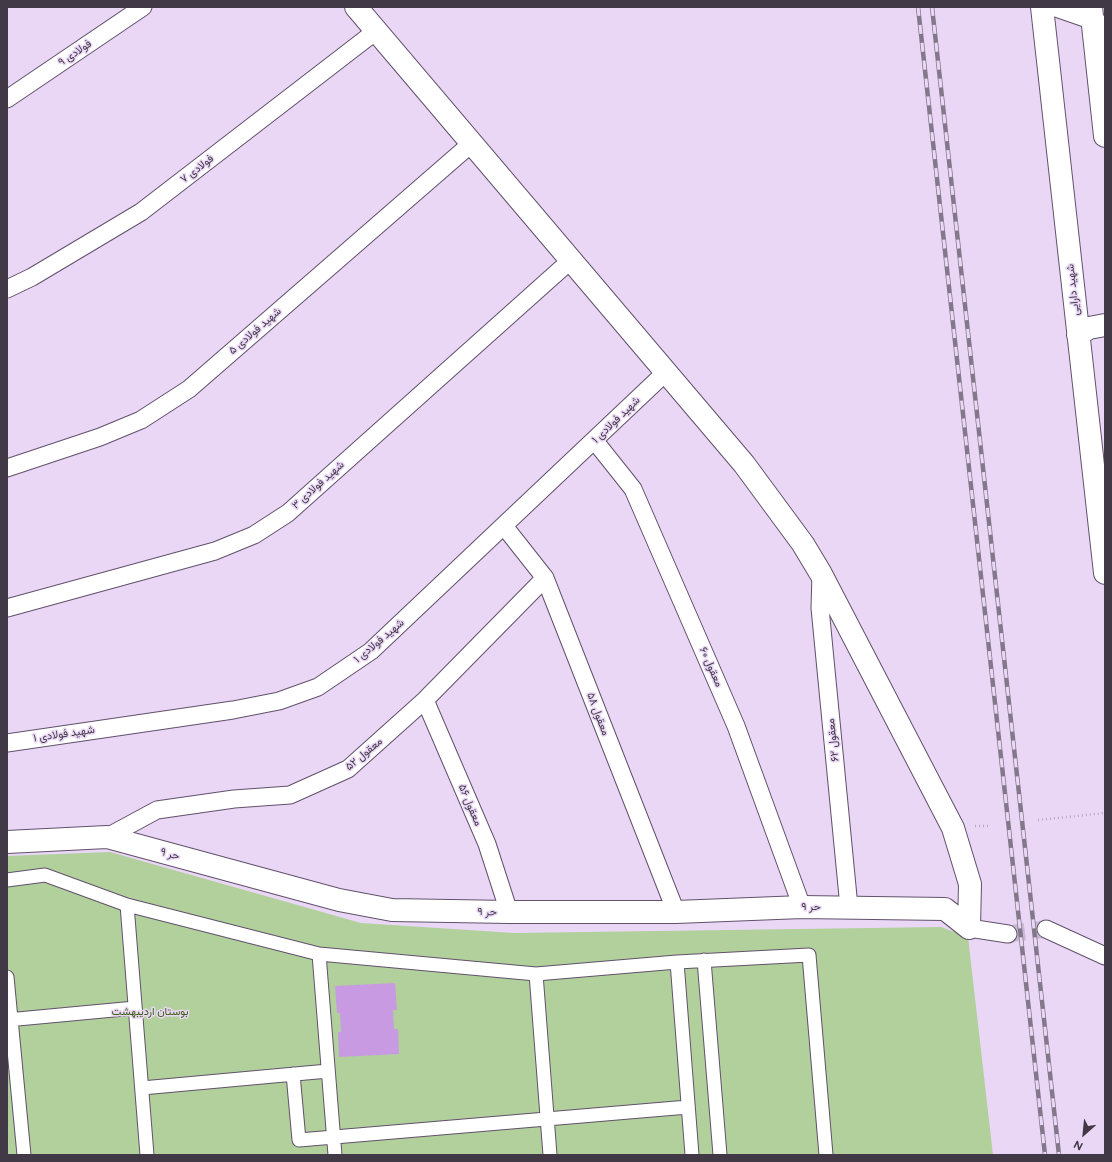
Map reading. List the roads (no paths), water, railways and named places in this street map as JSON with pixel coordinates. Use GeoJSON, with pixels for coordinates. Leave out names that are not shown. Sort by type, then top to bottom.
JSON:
{"type":"FeatureCollection","features":[{"type":"Feature","properties":{"kind":"street","name":"فولادی ۹"},"geometry":{"type":"LineString","coordinates":[[7,99],[143,7]]}},
{"type":"Feature","properties":{"kind":"street"},"geometry":{"type":"LineString","coordinates":[[356,7],[744,464],[802,544],[820,574],[953,828],[970,884],[969,928],[1008,934]]}},
{"type":"Feature","properties":{"kind":"street","name":"شهید دارایی"},"geometry":{"type":"LineString","coordinates":[[1042,7],[1105,573]]}},
{"type":"Feature","properties":{"kind":"street"},"geometry":{"type":"LineString","coordinates":[[1054,7],[1096,18],[1105,136]]}},
{"type":"Feature","properties":{"kind":"street","name":"فولادی ۷"},"geometry":{"type":"LineString","coordinates":[[7,289],[32,277],[142,212],[376,31]]}},
{"type":"Feature","properties":{"kind":"street","name":"شهید فولادی ۵"},"geometry":{"type":"LineString","coordinates":[[7,468],[100,437],[141,420],[189,389],[472,143]]}},
{"type":"Feature","properties":{"kind":"street","name":"شهید فولادی ۳"},"geometry":{"type":"LineString","coordinates":[[7,608],[215,551],[254,535],[288,513],[571,260]]}},
{"type":"Feature","properties":{"kind":"street"},"geometry":{"type":"LineString","coordinates":[[1078,336],[1089,328],[1105,325]]}},
{"type":"Feature","properties":{"kind":"street","name":"شهید فولادی ۱"},"geometry":{"type":"LineString","coordinates":[[7,743],[233,710],[279,701],[318,687],[371,651],[666,372]]}},
{"type":"Feature","properties":{"kind":"street","name":"معقول ۶۰"},"geometry":{"type":"LineString","coordinates":[[594,440],[633,489],[736,726],[802,907]]}},
{"type":"Feature","properties":{"kind":"street","name":"معقول ۵۸"},"geometry":{"type":"LineString","coordinates":[[504,526],[545,578],[676,912]]}},
{"type":"Feature","properties":{"kind":"street","name":"معقول ۶۲"},"geometry":{"type":"LineString","coordinates":[[820,574],[820,608],[850,907]]}},
{"type":"Feature","properties":{"kind":"street","name":"معقول ۵۲"},"geometry":{"type":"LineString","coordinates":[[107,837],[157,810],[234,799],[290,795],[348,769],[425,700],[545,578]]}},
{"type":"Feature","properties":{"kind":"street","name":"معقول ۵۶"},"geometry":{"type":"LineString","coordinates":[[425,700],[487,844],[509,912]]}},
{"type":"Feature","properties":{"kind":"street","name":"حر ۹"},"geometry":{"type":"LineString","coordinates":[[7,842],[107,837],[339,900],[392,910],[676,912],[802,907],[945,909],[969,928]]}},
{"type":"Feature","properties":{"kind":"street"},"geometry":{"type":"LineString","coordinates":[[7,880],[45,875],[127,905],[318,954],[536,974],[704,960],[809,955],[826,1155]]}},
{"type":"Feature","properties":{"kind":"street"},"geometry":{"type":"LineString","coordinates":[[127,905],[147,1155]]}},
{"type":"Feature","properties":{"kind":"street"},"geometry":{"type":"LineString","coordinates":[[1046,929],[1105,956]]}},
{"type":"Feature","properties":{"kind":"street"},"geometry":{"type":"LineString","coordinates":[[318,954],[335,1155]]}},
{"type":"Feature","properties":{"kind":"street"},"geometry":{"type":"LineString","coordinates":[[704,960],[720,1155]]}},
{"type":"Feature","properties":{"kind":"street"},"geometry":{"type":"LineString","coordinates":[[677,962],[692,1155]]}},
{"type":"Feature","properties":{"kind":"street"},"geometry":{"type":"LineString","coordinates":[[536,974],[550,1155]]}},
{"type":"Feature","properties":{"kind":"street"},"geometry":{"type":"LineString","coordinates":[[7,977],[9,1020],[24,1155]]}},
{"type":"Feature","properties":{"kind":"street"},"geometry":{"type":"LineString","coordinates":[[9,1020],[135,1008]]}},
{"type":"Feature","properties":{"kind":"street"},"geometry":{"type":"LineString","coordinates":[[142,1088],[328,1071]]}},
{"type":"Feature","properties":{"kind":"street"},"geometry":{"type":"LineString","coordinates":[[293,1074],[299,1140],[688,1108]]}},
{"type":"Feature","properties":{"kind":"tunnel"},"geometry":{"type":"LineString","coordinates":[[1008,934],[1046,929]]}},
{"type":"Feature","properties":{"kind":"railway"},"geometry":{"type":"LineString","coordinates":[[918,7],[1045,1155]]}},
{"type":"Feature","properties":{"kind":"railway"},"geometry":{"type":"LineString","coordinates":[[932,7],[1059,1155]]}},
{"type":"Feature","properties":{"kind":"park label","name":"بوستان اردیبهشت"},"geometry":{"type":"Point","coordinates":[150,1012]}}]}
